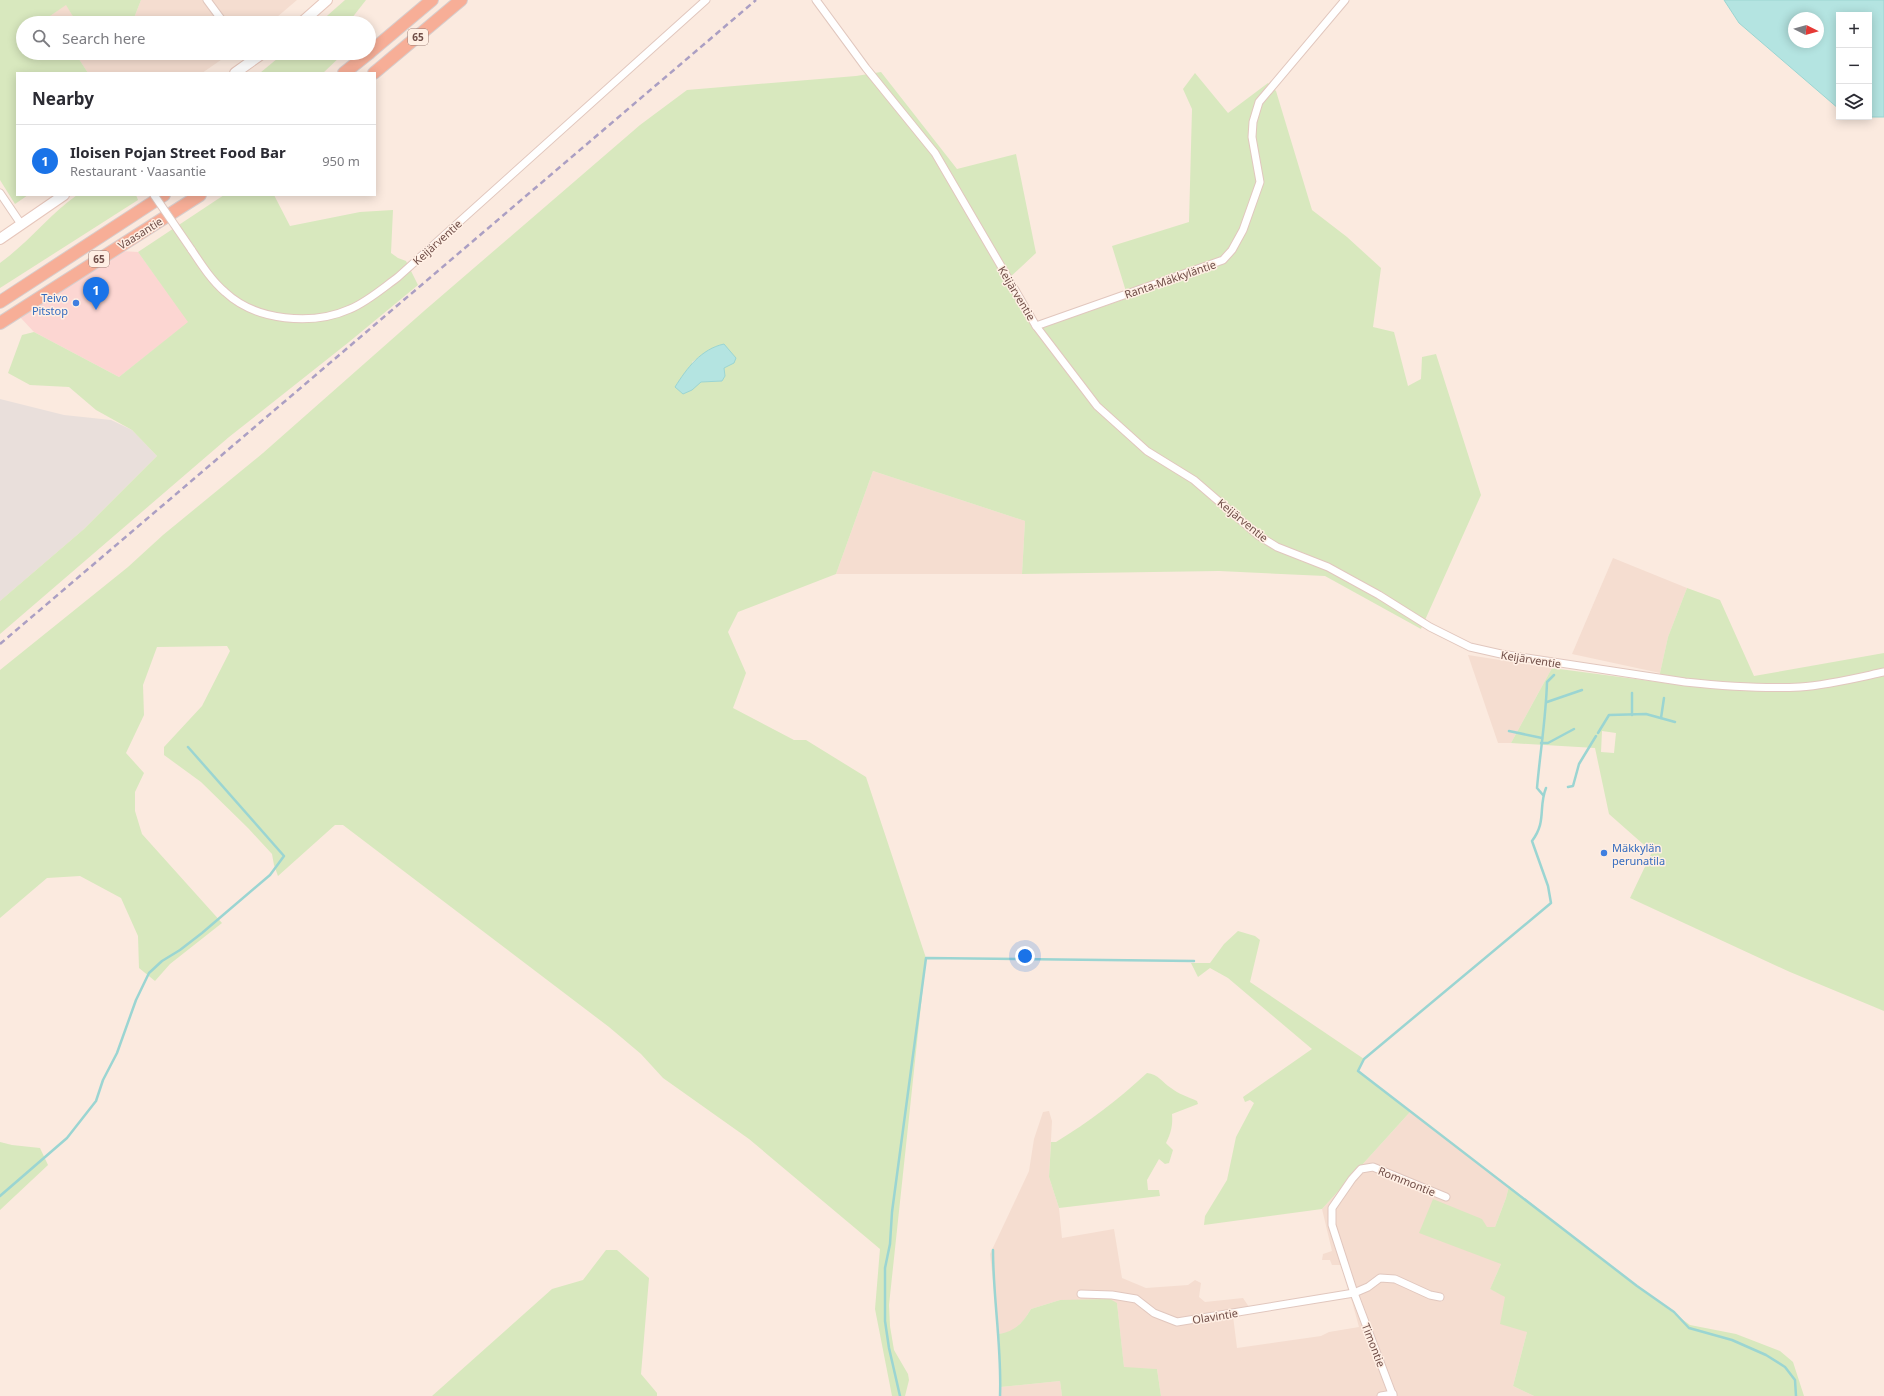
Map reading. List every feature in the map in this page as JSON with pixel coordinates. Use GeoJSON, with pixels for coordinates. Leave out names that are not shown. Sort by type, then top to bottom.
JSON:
{"type":"FeatureCollection","features":[{"type":"Feature","properties":{"kind":"highway","name":"65"},"geometry":{"type":"LineString","coordinates":[[376,47],[432,0]]}},
{"type":"Feature","properties":{"kind":"highway","name":"65"},"geometry":{"type":"LineString","coordinates":[[375,72],[461,0]]}},
{"type":"Feature","properties":{"kind":"highway","name":"65"},"geometry":{"type":"LineString","coordinates":[[345,72],[360,60]]}},
{"type":"Feature","properties":{"kind":"highway","name":"Vaasantie"},"geometry":{"type":"LineString","coordinates":[[0,302],[162,196]]}},
{"type":"Feature","properties":{"kind":"highway","name":"Vaasantie"},"geometry":{"type":"LineString","coordinates":[[0,323],[198,196]]}},
{"type":"Feature","properties":{"kind":"main road"},"geometry":{"type":"LineString","coordinates":[[309,16],[327,0]]}},
{"type":"Feature","properties":{"kind":"main road"},"geometry":{"type":"LineString","coordinates":[[235,72],[247,60]]}},
{"type":"Feature","properties":{"kind":"main road"},"geometry":{"type":"LineString","coordinates":[[0,239],[63,196]]}},
{"type":"Feature","properties":{"kind":"street"},"geometry":{"type":"LineString","coordinates":[[207,0],[219,16]]}},
{"type":"Feature","properties":{"kind":"street","name":"Keijärventie"},"geometry":{"type":"LineString","coordinates":[[155,196],[204,269],[226,293],[241,303],[254,309],[278,316],[305,319],[340,313],[350,309],[398,277],[706,0]]}},
{"type":"Feature","properties":{"kind":"street","name":"Keijärventie"},"geometry":{"type":"LineString","coordinates":[[816,0],[866,68],[935,153],[1036,326],[1097,406],[1147,451],[1194,480],[1259,536],[1277,547],[1328,567],[1379,595],[1430,627],[1470,647],[1501,654],[1714,685],[1761,688],[1801,687],[1840,682],[1884,672]]}},
{"type":"Feature","properties":{"kind":"street","name":"Ranta-Mäkkyläntie"},"geometry":{"type":"LineString","coordinates":[[1036,326],[1224,260],[1232,250],[1243,230],[1260,182],[1252,137],[1253,122],[1260,102],[1345,0]]}},
{"type":"Feature","properties":{"kind":"street"},"geometry":{"type":"LineString","coordinates":[[0,192],[21,224]]}},
{"type":"Feature","properties":{"kind":"street","name":"Rommontie"},"geometry":{"type":"LineString","coordinates":[[1354,1293],[1332,1225],[1332,1208],[1358,1173],[1361,1170],[1372,1167],[1446,1197]]}},
{"type":"Feature","properties":{"kind":"street","name":"Olavintie"},"geometry":{"type":"LineString","coordinates":[[1081,1294],[1112,1295],[1136,1299],[1154,1313],[1176,1322],[1354,1293],[1368,1287],[1380,1278],[1395,1279],[1430,1295],[1440,1297]]}},
{"type":"Feature","properties":{"kind":"street","name":"Timontie"},"geometry":{"type":"LineString","coordinates":[[1354,1293],[1393,1395]]}},
{"type":"Feature","properties":{"kind":"street"},"geometry":{"type":"LineString","coordinates":[[1381,1396],[1393,1395]]}},
{"type":"Feature","properties":{"kind":"shaded area"},"geometry":{"type":"Polygon","coordinates":[[[141,0],[297,0],[278,16],[135,16],[141,0]]]}},
{"type":"Feature","properties":{"kind":"shaded area"},"geometry":{"type":"Polygon","coordinates":[[[66,4],[73,16],[50,16],[66,4]]]}},
{"type":"Feature","properties":{"kind":"shaded area"},"geometry":{"type":"Polygon","coordinates":[[[80,60],[221,60],[203,72],[87,72],[80,60]]]}},
{"type":"Feature","properties":{"kind":"shaded area"},"geometry":{"type":"Polygon","coordinates":[[[121,251],[138,252],[189,322],[119,377],[34,332],[20,317],[121,251]]]}},
{"type":"Feature","properties":{"kind":"shaded area"},"geometry":{"type":"Polygon","coordinates":[[[0,399],[64,415],[111,420],[132,430],[157,456],[84,529],[0,601],[0,399]]]}},
{"type":"Feature","properties":{"kind":"shaded area"},"geometry":{"type":"Polygon","coordinates":[[[873,471],[1025,521],[1022,574],[836,574],[873,471]]]}},
{"type":"Feature","properties":{"kind":"shaded area"},"geometry":{"type":"Polygon","coordinates":[[[1613,558],[1687,588],[1668,637],[1660,673],[1572,654],[1613,558]]]}},
{"type":"Feature","properties":{"kind":"shaded area"},"geometry":{"type":"Polygon","coordinates":[[[1468,655],[1552,668],[1511,743],[1498,743],[1468,655]]]}},
{"type":"Feature","properties":{"kind":"shaded area"},"geometry":{"type":"Polygon","coordinates":[[[1049,1111],[1052,1121],[1049,1177],[1059,1208],[1062,1238],[1114,1229],[1122,1278],[1146,1288],[1188,1285],[1195,1280],[1201,1283],[1199,1297],[1205,1302],[1243,1298],[1253,1313],[1233,1316],[1237,1348],[1321,1336],[1329,1332],[1359,1327],[1342,1265],[1332,1265],[1330,1260],[1322,1260],[1323,1254],[1332,1251],[1322,1209],[1410,1112],[1509,1186],[1495,1227],[1487,1227],[1501,1264],[1490,1289],[1505,1296],[1527,1332],[1513,1386],[1534,1396],[1161,1396],[1157,1369],[1124,1368],[1117,1303],[1060,1300],[1031,1309],[1024,1320],[1011,1332],[999,1334],[990,1254],[1029,1171],[1034,1139],[1043,1112],[1049,1111]]]}},
{"type":"Feature","properties":{"kind":"shaded area"},"geometry":{"type":"Polygon","coordinates":[[[1060,1381],[1062,1396],[1000,1396],[1001,1387],[1060,1381]]]}},
{"type":"Feature","properties":{"kind":"green space"},"geometry":{"type":"Polygon","coordinates":[[[0,0],[141,0],[135,16],[73,16],[66,5],[50,16],[16,16],[16,60],[80,60],[87,72],[16,72],[16,196],[27,196],[15,204],[0,180],[0,0]]]}},
{"type":"Feature","properties":{"kind":"green space"},"geometry":{"type":"Polygon","coordinates":[[[345,0],[366,0],[353,16],[327,16],[345,0]]]}},
{"type":"Feature","properties":{"kind":"green space"},"geometry":{"type":"Polygon","coordinates":[[[276,60],[337,60],[324,72],[261,72],[276,60]]]}},
{"type":"Feature","properties":{"kind":"green space"},"geometry":{"type":"Polygon","coordinates":[[[881,72],[957,169],[1016,154],[1036,253],[1006,281],[1034,330],[1128,298],[1112,246],[1189,222],[1192,109],[1183,89],[1195,73],[1228,113],[1268,83],[1276,91],[1312,210],[1347,237],[1381,268],[1373,327],[1394,332],[1408,386],[1421,379],[1422,357],[1436,354],[1481,495],[1421,629],[1325,576],[1219,571],[1022,574],[1025,521],[873,471],[836,574],[738,612],[728,632],[746,673],[733,708],[794,740],[806,740],[866,777],[926,958],[889,1305],[890,1326],[894,1350],[908,1374],[909,1380],[905,1396],[892,1396],[875,1309],[880,1249],[749,1139],[663,1078],[641,1054],[609,1027],[343,825],[335,825],[278,876],[272,854],[248,828],[201,782],[164,755],[164,747],[202,706],[230,651],[227,646],[157,647],[143,685],[144,715],[126,753],[144,773],[135,792],[135,811],[142,834],[222,923],[170,964],[155,981],[139,968],[138,936],[121,898],[80,876],[47,878],[0,918],[0,670],[128,567],[163,535],[263,453],[424,311],[640,125],[687,90],[856,76],[881,72]],[[703,355],[692,362],[701,382],[722,381],[725,376],[724,368],[703,355]]]}},
{"type":"Feature","properties":{"kind":"green space"},"geometry":{"type":"Polygon","coordinates":[[[76,196],[136,196],[138,200],[0,288],[0,263],[20,247],[76,196]]]}},
{"type":"Feature","properties":{"kind":"green space"},"geometry":{"type":"Polygon","coordinates":[[[222,196],[275,196],[290,226],[360,212],[393,210],[391,253],[406,261],[418,285],[229,437],[0,634],[0,601],[84,529],[157,456],[132,430],[96,410],[69,387],[30,385],[8,373],[22,335],[34,332],[119,377],[188,322],[138,252],[222,196]]]}},
{"type":"Feature","properties":{"kind":"green space"},"geometry":{"type":"Polygon","coordinates":[[[1687,588],[1720,600],[1754,676],[1884,653],[1884,1011],[1790,972],[1630,898],[1652,852],[1609,814],[1595,748],[1511,743],[1552,668],[1658,682],[1668,637],[1687,588]],[[1602,731],[1601,752],[1614,753],[1616,733],[1602,731]]]}},
{"type":"Feature","properties":{"kind":"green space"},"geometry":{"type":"Polygon","coordinates":[[[1238,931],[1255,936],[1260,940],[1250,982],[1364,1059],[1358,1071],[1410,1112],[1322,1209],[1204,1225],[1205,1216],[1227,1180],[1236,1137],[1254,1103],[1250,1100],[1245,1102],[1243,1097],[1312,1049],[1228,978],[1210,968],[1198,977],[1191,963],[1210,963],[1224,944],[1238,931]]]}},
{"type":"Feature","properties":{"kind":"green space"},"geometry":{"type":"Polygon","coordinates":[[[1147,1073],[1157,1077],[1177,1092],[1197,1101],[1198,1104],[1172,1114],[1171,1129],[1166,1143],[1173,1150],[1169,1163],[1165,1164],[1159,1159],[1147,1180],[1148,1190],[1159,1190],[1160,1196],[1059,1208],[1049,1177],[1051,1142],[1056,1142],[1092,1118],[1126,1092],[1147,1073]]]}},
{"type":"Feature","properties":{"kind":"green space"},"geometry":{"type":"Polygon","coordinates":[[[0,1142],[40,1148],[48,1165],[0,1210],[0,1142]]]}},
{"type":"Feature","properties":{"kind":"green space"},"geometry":{"type":"Polygon","coordinates":[[[1509,1186],[1637,1286],[1690,1325],[1736,1334],[1780,1351],[1793,1362],[1804,1396],[1534,1396],[1513,1386],[1527,1332],[1500,1324],[1505,1297],[1490,1289],[1501,1264],[1419,1233],[1433,1199],[1482,1219],[1487,1227],[1495,1227],[1509,1186]]]}},
{"type":"Feature","properties":{"kind":"green space"},"geometry":{"type":"Polygon","coordinates":[[[606,1250],[617,1250],[649,1278],[641,1374],[657,1393],[657,1396],[432,1396],[552,1289],[583,1280],[606,1250]]]}},
{"type":"Feature","properties":{"kind":"green space"},"geometry":{"type":"Polygon","coordinates":[[[1110,1299],[1117,1303],[1124,1367],[1157,1369],[1161,1396],[1062,1396],[1060,1381],[1001,1387],[999,1334],[1010,1331],[1018,1326],[1031,1309],[1060,1300],[1110,1299]]]}},
{"type":"Feature","properties":{"kind":"water"},"geometry":{"type":"Polygon","coordinates":[[[1724,0],[1884,0],[1884,117],[1872,117],[1872,12],[1836,12],[1836,106],[1739,23],[1724,0]]]}},
{"type":"Feature","properties":{"kind":"water"},"geometry":{"type":"Polygon","coordinates":[[[724,344],[736,358],[734,363],[724,368],[725,376],[722,381],[701,382],[692,390],[683,394],[675,387],[695,360],[708,350],[724,344]]]}},
{"type":"Feature","properties":{"kind":"waterway"},"geometry":{"type":"LineString","coordinates":[[1543,795],[1537,788],[1547,682],[1554,675]]}},
{"type":"Feature","properties":{"kind":"waterway"},"geometry":{"type":"LineString","coordinates":[[1547,702],[1582,690]]}},
{"type":"Feature","properties":{"kind":"waterway"},"geometry":{"type":"LineString","coordinates":[[1632,693],[1632,715]]}},
{"type":"Feature","properties":{"kind":"waterway"},"geometry":{"type":"LineString","coordinates":[[1661,718],[1664,698]]}},
{"type":"Feature","properties":{"kind":"waterway"},"geometry":{"type":"LineString","coordinates":[[1598,733],[1609,715],[1646,714],[1675,722]]}},
{"type":"Feature","properties":{"kind":"waterway"},"geometry":{"type":"LineString","coordinates":[[1541,743],[1548,743],[1574,729]]}},
{"type":"Feature","properties":{"kind":"waterway"},"geometry":{"type":"LineString","coordinates":[[1509,731],[1542,738]]}},
{"type":"Feature","properties":{"kind":"waterway"},"geometry":{"type":"LineString","coordinates":[[1568,787],[1573,786],[1579,764],[1596,736]]}},
{"type":"Feature","properties":{"kind":"waterway"},"geometry":{"type":"LineString","coordinates":[[0,1196],[67,1138],[96,1101],[103,1080],[117,1053],[136,1000],[149,973],[162,961],[180,950],[202,933],[270,875],[284,856],[188,747]]}},
{"type":"Feature","properties":{"kind":"waterway"},"geometry":{"type":"LineString","coordinates":[[1546,788],[1541,821],[1537,834],[1532,841],[1548,886],[1551,903],[1364,1059],[1358,1071],[1637,1286],[1674,1312],[1689,1328],[1732,1340],[1766,1355],[1785,1367],[1795,1380],[1796,1396]]}},
{"type":"Feature","properties":{"kind":"waterway"},"geometry":{"type":"LineString","coordinates":[[900,1396],[889,1348],[885,1321],[885,1268],[890,1244],[892,1212],[926,958],[1194,961]]}},
{"type":"Feature","properties":{"kind":"waterway"},"geometry":{"type":"LineString","coordinates":[[993,1250],[994,1287],[1000,1359],[1000,1396]]}},
{"type":"Feature","properties":{"kind":"railway"},"geometry":{"type":"LineString","coordinates":[[0,644],[756,0]]}},
{"type":"Feature","properties":{"kind":"place","name":"Teivo Pitstop"},"geometry":{"type":"Point","coordinates":[76,303]}},
{"type":"Feature","properties":{"kind":"place","name":"Iloisen Pojan Street Food Bar"},"geometry":{"type":"Point","coordinates":[96,310]}},
{"type":"Feature","properties":{"kind":"place","name":"Mäkkylän perunatila"},"geometry":{"type":"Point","coordinates":[1604,853]}}]}
